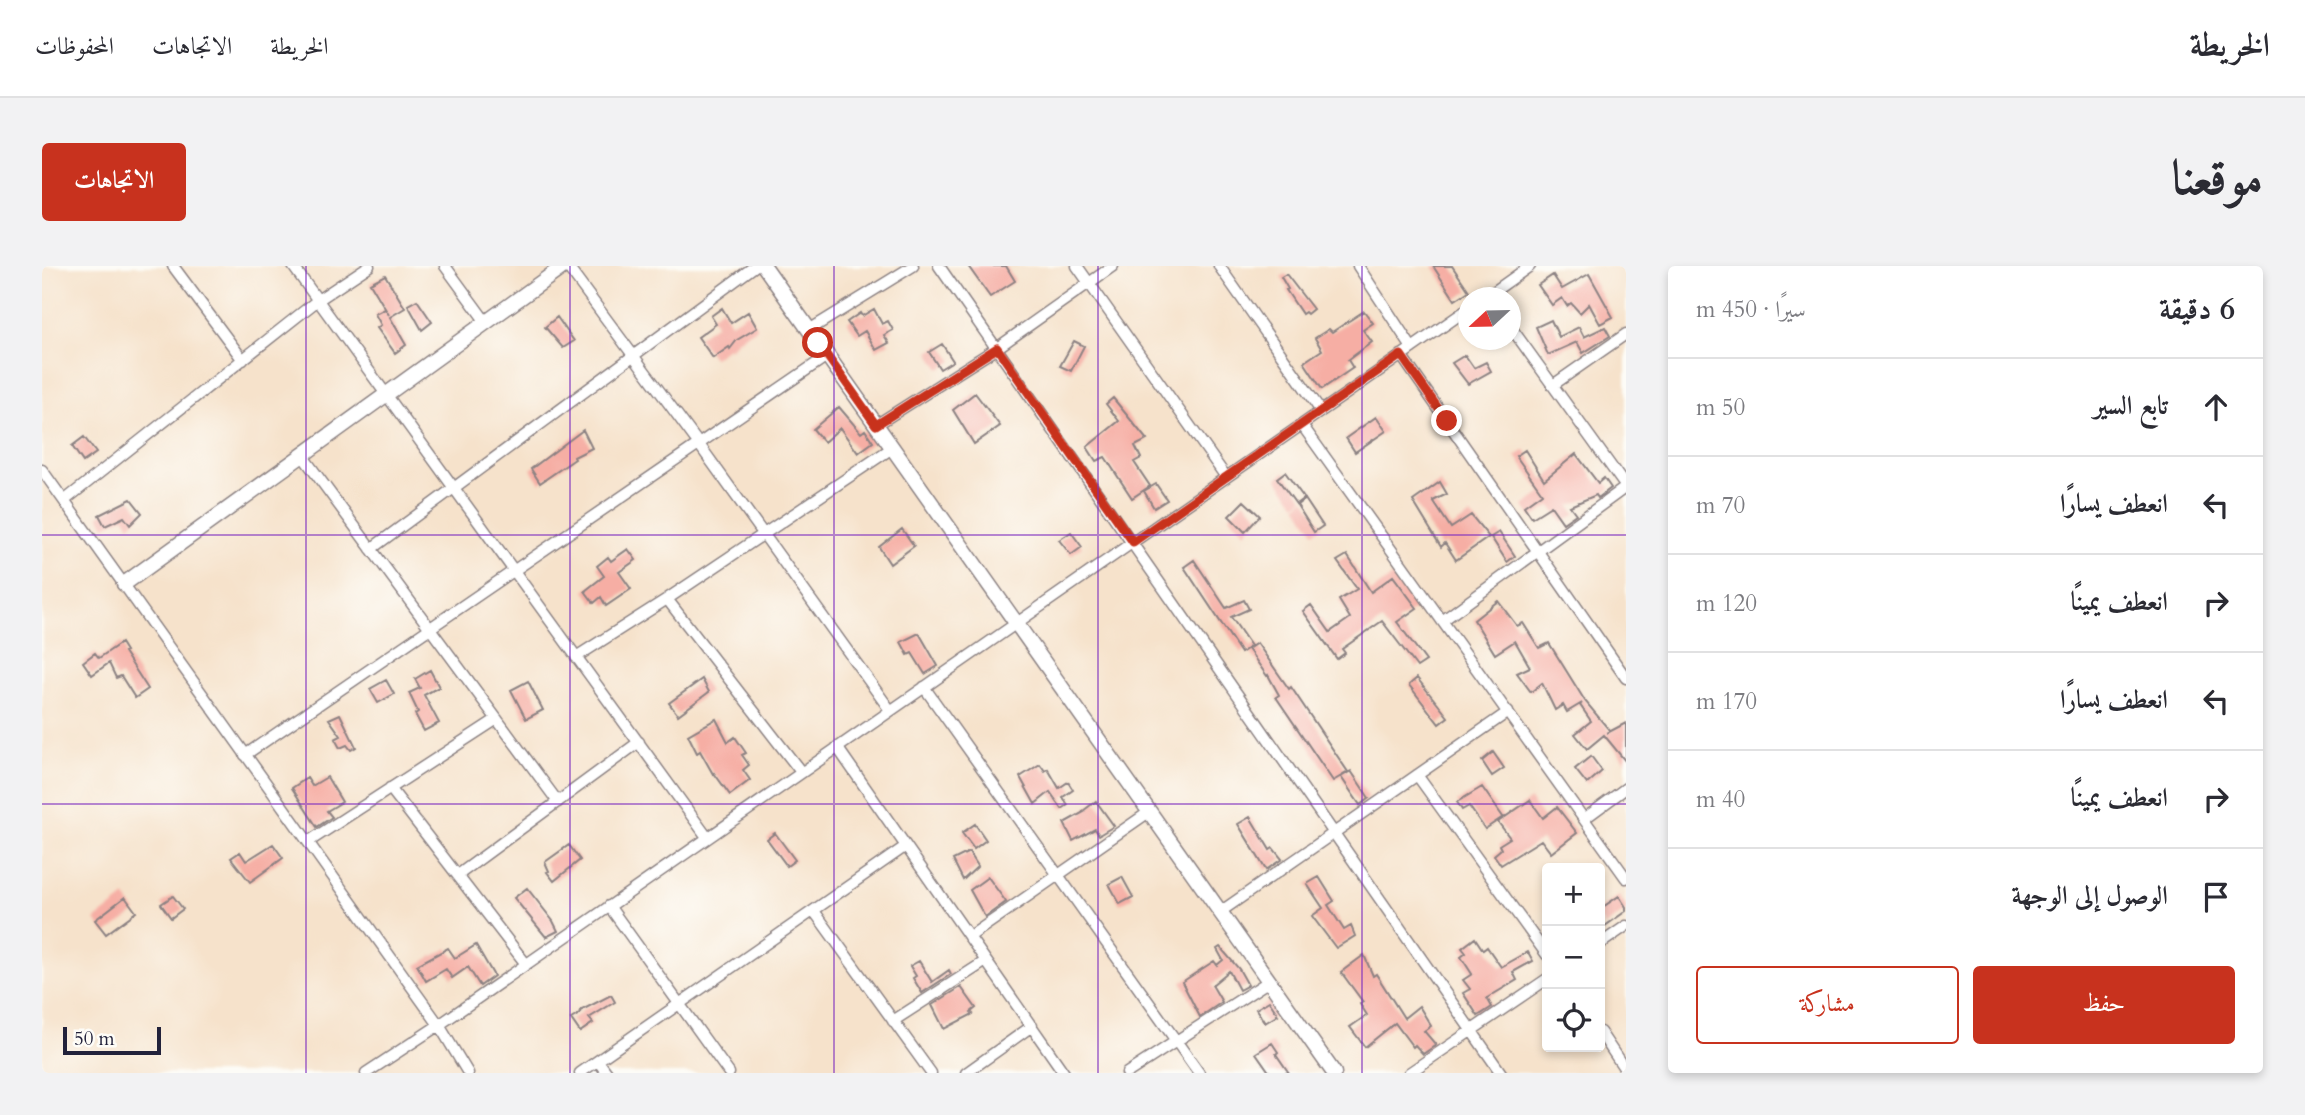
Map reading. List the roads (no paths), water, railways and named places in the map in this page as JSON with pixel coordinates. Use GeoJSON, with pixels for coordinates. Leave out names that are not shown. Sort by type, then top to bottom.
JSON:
{"type":"FeatureCollection","features":[{"type":"Feature","properties":{"kind":"street"},"geometry":{"type":"LineString","coordinates":[[173,266],[243,360]]}},
{"type":"Feature","properties":{"kind":"street"},"geometry":{"type":"LineString","coordinates":[[293,266],[707,837]]}},
{"type":"Feature","properties":{"kind":"street"},"geometry":{"type":"LineString","coordinates":[[64,501],[318,300],[369,266]]}},
{"type":"Feature","properties":{"kind":"street"},"geometry":{"type":"LineString","coordinates":[[445,266],[486,323]]}},
{"type":"Feature","properties":{"kind":"street"},"geometry":{"type":"LineString","coordinates":[[124,584],[565,266],[698,443],[890,710]]}},
{"type":"Feature","properties":{"kind":"street"},"geometry":{"type":"LineString","coordinates":[[371,549],[755,266]]}},
{"type":"Feature","properties":{"kind":"street"},"geometry":{"type":"LineString","coordinates":[[764,266],[1334,1073]]}},
{"type":"Feature","properties":{"kind":"street"},"geometry":{"type":"LineString","coordinates":[[809,330],[913,266]]}},
{"type":"Feature","properties":{"kind":"street"},"geometry":{"type":"LineString","coordinates":[[939,266],[1501,1073]]}},
{"type":"Feature","properties":{"kind":"street"},"geometry":{"type":"LineString","coordinates":[[1077,266],[1226,477]]}},
{"type":"Feature","properties":{"kind":"street"},"geometry":{"type":"LineString","coordinates":[[876,425],[997,348],[1113,266]]}},
{"type":"Feature","properties":{"kind":"street"},"geometry":{"type":"LineString","coordinates":[[1219,266],[1321,411]]}},
{"type":"Feature","properties":{"kind":"street"},"geometry":{"type":"LineString","coordinates":[[1358,266],[1412,348]]}},
{"type":"Feature","properties":{"kind":"street"},"geometry":{"type":"LineString","coordinates":[[1498,287],[1516,270],[1530,266]]}},
{"type":"Feature","properties":{"kind":"street"},"geometry":{"type":"LineString","coordinates":[[366,1073],[439,1025],[1458,316]]}},
{"type":"Feature","properties":{"kind":"street"},"geometry":{"type":"LineString","coordinates":[[1553,385],[1626,334]]}},
{"type":"Feature","properties":{"kind":"street"},"geometry":{"type":"LineString","coordinates":[[1442,621],[1626,487],[1521,341]]}},
{"type":"Feature","properties":{"kind":"street"},"geometry":{"type":"LineString","coordinates":[[1401,355],[1626,678]]}},
{"type":"Feature","properties":{"kind":"street"},"geometry":{"type":"LineString","coordinates":[[246,755],[827,356]]}},
{"type":"Feature","properties":{"kind":"street"},"geometry":{"type":"LineString","coordinates":[[1301,425],[1626,878]]}},
{"type":"Feature","properties":{"kind":"street"},"geometry":{"type":"LineString","coordinates":[[576,657],[892,448]]}},
{"type":"Feature","properties":{"kind":"street"},"geometry":{"type":"LineString","coordinates":[[302,455],[558,802]]}},
{"type":"Feature","properties":{"kind":"street"},"geometry":{"type":"LineString","coordinates":[[42,470],[439,1025],[468,1073]]}},
{"type":"Feature","properties":{"kind":"street"},"geometry":{"type":"LineString","coordinates":[[667,599],[801,772]]}},
{"type":"Feature","properties":{"kind":"street"},"geometry":{"type":"LineString","coordinates":[[924,687],[1199,1073]]}},
{"type":"Feature","properties":{"kind":"street"},"geometry":{"type":"LineString","coordinates":[[1220,912],[1507,712]]}},
{"type":"Feature","properties":{"kind":"street"},"geometry":{"type":"LineString","coordinates":[[308,842],[497,719]]}},
{"type":"Feature","properties":{"kind":"street"},"geometry":{"type":"LineString","coordinates":[[458,875],[639,742]]}},
{"type":"Feature","properties":{"kind":"street"},"geometry":{"type":"LineString","coordinates":[[837,747],[1064,1073]]}},
{"type":"Feature","properties":{"kind":"street"},"geometry":{"type":"LineString","coordinates":[[1417,775],[1542,948]]}},
{"type":"Feature","properties":{"kind":"street"},"geometry":{"type":"LineString","coordinates":[[390,788],[526,964]]}},
{"type":"Feature","properties":{"kind":"street"},"geometry":{"type":"LineString","coordinates":[[1584,819],[1626,788]]}},
{"type":"Feature","properties":{"kind":"street"},"geometry":{"type":"LineString","coordinates":[[969,937],[1149,812]]}},
{"type":"Feature","properties":{"kind":"street"},"geometry":{"type":"LineString","coordinates":[[580,1073],[906,846]]}},
{"type":"Feature","properties":{"kind":"street"},"geometry":{"type":"LineString","coordinates":[[608,906],[729,1073]]}},
{"type":"Feature","properties":{"kind":"street"},"geometry":{"type":"LineString","coordinates":[[814,911],[931,1073]]}},
{"type":"Feature","properties":{"kind":"street"},"geometry":{"type":"LineString","coordinates":[[1605,941],[1626,926]]}},
{"type":"Feature","properties":{"kind":"street"},"geometry":{"type":"LineString","coordinates":[[893,1021],[986,961]]}},
{"type":"Feature","properties":{"kind":"street"},"geometry":{"type":"LineString","coordinates":[[1127,1073],[1269,981]]}},
{"type":"Feature","properties":{"kind":"street"},"geometry":{"type":"LineString","coordinates":[[1409,1073],[1542,982]]}},
{"type":"Feature","properties":{"kind":"street"},"geometry":{"type":"LineString","coordinates":[[966,1073],[1032,1026]]}},
{"type":"Feature","properties":{"kind":"street"},"geometry":{"type":"LineString","coordinates":[[1605,1039],[1626,1071]]}},
{"type":"Feature","properties":{"kind":"street"},"geometry":{"type":"LineString","coordinates":[[598,1061],[607,1073]]}}]}
